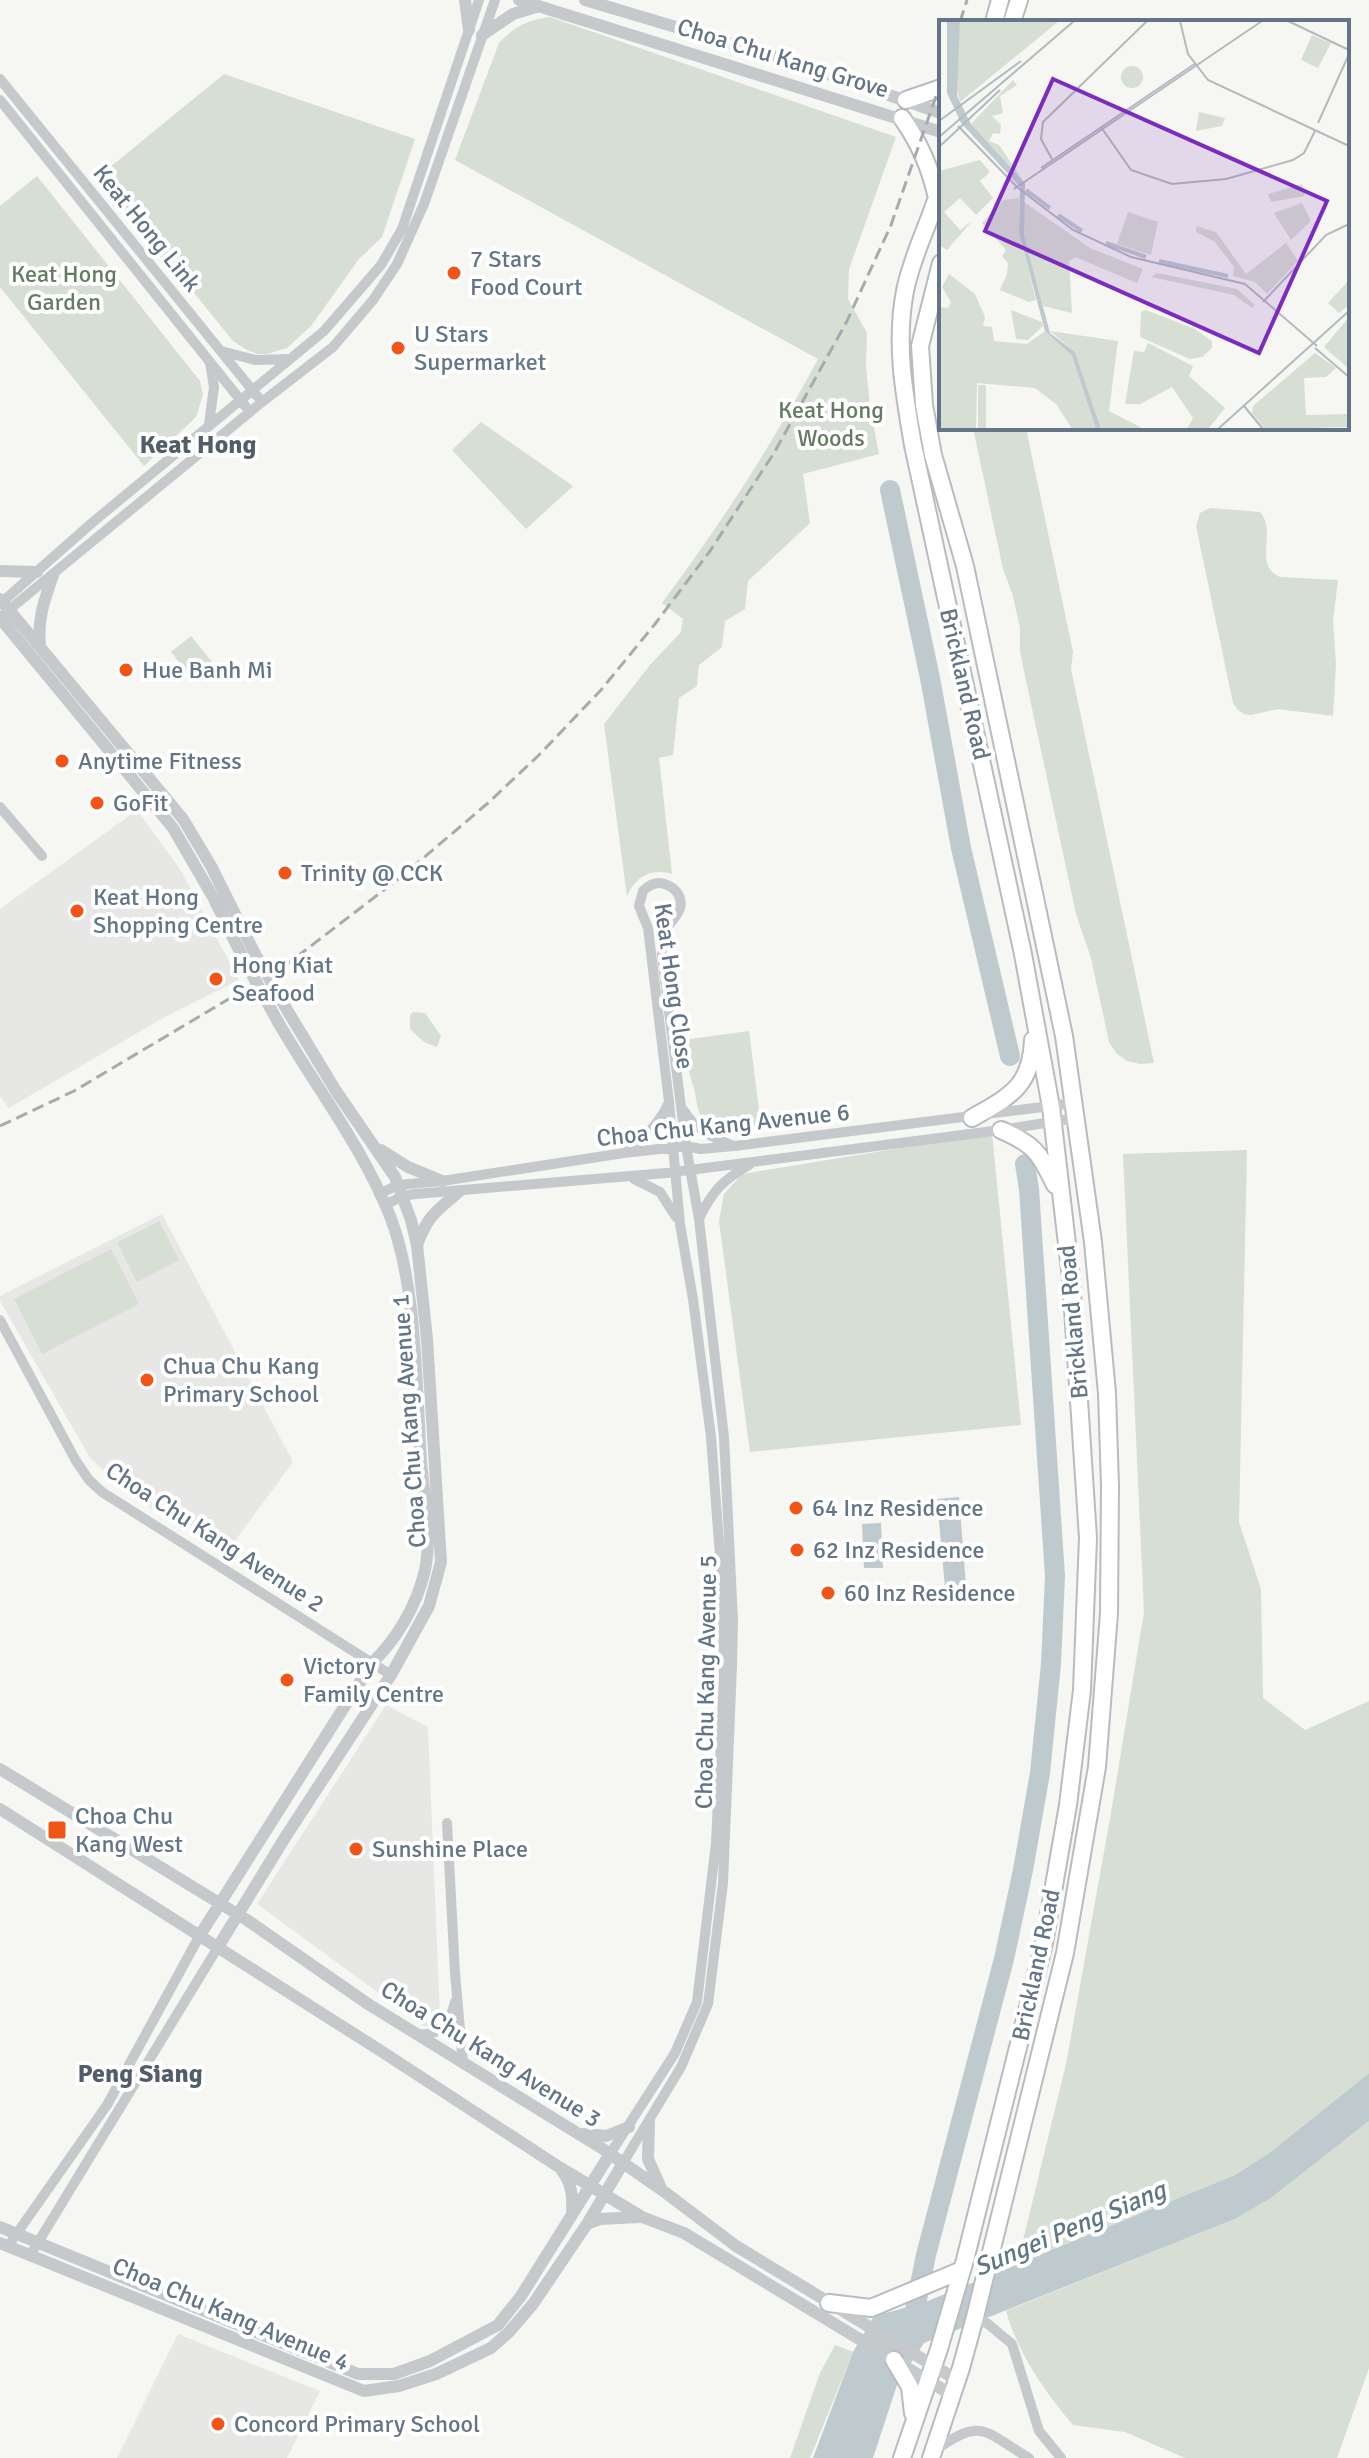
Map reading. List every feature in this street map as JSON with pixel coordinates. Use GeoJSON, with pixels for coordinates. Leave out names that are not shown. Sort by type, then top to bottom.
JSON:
{"type":"FeatureCollection","features":[{"type":"Feature","properties":{"kind":"main road"},"geometry":{"type":"LineString","coordinates":[[995,20],[1000,0]]}},
{"type":"Feature","properties":{"kind":"main road"},"geometry":{"type":"LineString","coordinates":[[1013,20],[1019,0]]}},
{"type":"Feature","properties":{"kind":"main road"},"geometry":{"type":"LineString","coordinates":[[906,100],[939,89]]}},
{"type":"Feature","properties":{"kind":"main road"},"geometry":{"type":"LineString","coordinates":[[902,118],[916,139],[939,192]]}},
{"type":"Feature","properties":{"kind":"main road","name":"Brickland Road"},"geometry":{"type":"LineString","coordinates":[[902,2458],[964,2265],[1044,1943],[1068,1805],[1082,1690],[1088,1538],[1071,1278],[1052,1114],[1033,1004],[919,475],[902,378],[899,336],[906,289],[939,192]]}},
{"type":"Feature","properties":{"kind":"main road","name":"Brickland Road"},"geometry":{"type":"LineString","coordinates":[[932,2455],[976,2314],[1065,1953],[1097,1767],[1109,1613],[1110,1486],[1107,1393],[1093,1242],[1064,1036],[965,566],[933,455],[924,405],[920,346],[939,271]]}},
{"type":"Feature","properties":{"kind":"main road"},"geometry":{"type":"LineString","coordinates":[[972,1118],[1014,1092],[1026,1076],[1032,1060],[1033,1004]]}},
{"type":"Feature","properties":{"kind":"main road"},"geometry":{"type":"LineString","coordinates":[[1001,1130],[1019,1137],[1041,1156],[1061,1197]]}},
{"type":"Feature","properties":{"kind":"main road"},"geometry":{"type":"LineString","coordinates":[[829,2303],[871,2308],[964,2265]]}},
{"type":"Feature","properties":{"kind":"main road"},"geometry":{"type":"LineString","coordinates":[[894,2360],[908,2373],[913,2395],[913,2427]]}},
{"type":"Feature","properties":{"kind":"street"},"geometry":{"type":"LineString","coordinates":[[465,0],[469,30]]}},
{"type":"Feature","properties":{"kind":"street"},"geometry":{"type":"LineString","coordinates":[[2,608],[37,572],[252,388],[324,331],[381,265],[402,229],[479,0]]}},
{"type":"Feature","properties":{"kind":"street"},"geometry":{"type":"LineString","coordinates":[[2,608],[53,575],[333,347],[373,300],[397,264],[424,204],[495,0]]}},
{"type":"Feature","properties":{"kind":"street","name":"Choa Chu Kang Grove"},"geometry":{"type":"LineString","coordinates":[[519,0],[939,131]]}},
{"type":"Feature","properties":{"kind":"street","name":"Choa Chu Kang Grove"},"geometry":{"type":"LineString","coordinates":[[585,0],[796,63],[939,112]]}},
{"type":"Feature","properties":{"kind":"street"},"geometry":{"type":"LineString","coordinates":[[482,35],[513,14],[536,7]]}},
{"type":"Feature","properties":{"kind":"street","name":"Keat Hong Link"},"geometry":{"type":"LineString","coordinates":[[0,79],[262,402]]}},
{"type":"Feature","properties":{"kind":"street","name":"Keat Hong Link"},"geometry":{"type":"LineString","coordinates":[[0,100],[250,412]]}},
{"type":"Feature","properties":{"kind":"street"},"geometry":{"type":"LineString","coordinates":[[221,351],[255,360],[288,359]]}},
{"type":"Feature","properties":{"kind":"street"},"geometry":{"type":"LineString","coordinates":[[210,361],[214,387],[205,428],[211,445]]}},
{"type":"Feature","properties":{"kind":"street"},"geometry":{"type":"LineString","coordinates":[[0,571],[37,572]]}},
{"type":"Feature","properties":{"kind":"street"},"geometry":{"type":"LineString","coordinates":[[40,646],[40,612],[53,575]]}},
{"type":"Feature","properties":{"kind":"street","name":"Choa Chu Kang Avenue 1"},"geometry":{"type":"LineString","coordinates":[[2,608],[40,646],[183,819],[211,866],[278,1022],[345,1131],[382,1199],[400,1249],[409,1300],[426,1544],[425,1568],[410,1611],[386,1649],[372,1663],[200,1935],[107,2105],[17,2234],[4,2244]]}},
{"type":"Feature","properties":{"kind":"street","name":"Choa Chu Kang Avenue 1"},"geometry":{"type":"LineString","coordinates":[[2,608],[173,828],[249,955],[400,1190],[417,1245],[427,1339],[441,1562],[429,1606],[391,1675],[218,1947],[31,2254]]}},
{"type":"Feature","properties":{"kind":"street"},"geometry":{"type":"LineString","coordinates":[[0,807],[42,856]]}},
{"type":"Feature","properties":{"kind":"street","name":"Keat Hong Close"},"geometry":{"type":"LineString","coordinates":[[672,1148],[648,928],[639,906],[643,891],[656,883],[668,885],[680,899],[679,913],[665,931],[662,956],[686,1146]]}},
{"type":"Feature","properties":{"kind":"street"},"geometry":{"type":"LineString","coordinates":[[624,1153],[650,1132],[669,1102]]}},
{"type":"Feature","properties":{"kind":"street"},"geometry":{"type":"LineString","coordinates":[[681,1105],[692,1124],[734,1146]]}},
{"type":"Feature","properties":{"kind":"street","name":"Choa Chu Kang Avenue 6"},"geometry":{"type":"LineString","coordinates":[[382,1199],[400,1190],[442,1181],[624,1153],[686,1146],[701,1149],[734,1146],[972,1118],[1075,1111]]}},
{"type":"Feature","properties":{"kind":"street"},"geometry":{"type":"LineString","coordinates":[[345,1131],[353,1122],[351,1112]]}},
{"type":"Feature","properties":{"kind":"street","name":"Choa Chu Kang Avenue 6"},"geometry":{"type":"LineString","coordinates":[[400,1190],[460,1191],[675,1172],[1001,1130],[1052,1114]]}},
{"type":"Feature","properties":{"kind":"street"},"geometry":{"type":"LineString","coordinates":[[372,1144],[408,1167],[442,1181]]}},
{"type":"Feature","properties":{"kind":"street","name":"Choa Chu Kang Avenue 5"},"geometry":{"type":"LineString","coordinates":[[591,2186],[675,2053],[697,2002],[712,1881],[724,1676],[724,1437],[699,1219],[686,1146]]}},
{"type":"Feature","properties":{"kind":"street","name":"Choa Chu Kang Avenue 5"},"geometry":{"type":"LineString","coordinates":[[605,2194],[673,2081],[708,2004],[722,1890],[733,1620],[704,1375],[680,1224],[672,1148]]}},
{"type":"Feature","properties":{"kind":"street"},"geometry":{"type":"LineString","coordinates":[[699,1219],[708,1200],[723,1181],[754,1161]]}},
{"type":"Feature","properties":{"kind":"street"},"geometry":{"type":"LineString","coordinates":[[628,1177],[660,1192],[680,1224]]}},
{"type":"Feature","properties":{"kind":"street"},"geometry":{"type":"LineString","coordinates":[[417,1245],[430,1216],[460,1191]]}},
{"type":"Feature","properties":{"kind":"street","name":"Choa Chu Kang Avenue 2"},"geometry":{"type":"LineString","coordinates":[[0,1320],[76,1461],[102,1492],[391,1675]]}},
{"type":"Feature","properties":{"kind":"street","name":"Choa Chu Kang Avenue 3"},"geometry":{"type":"LineString","coordinates":[[0,1769],[238,1915],[414,2033],[567,2126],[662,2190],[736,2246],[918,2357],[931,2373],[955,2388]]}},
{"type":"Feature","properties":{"kind":"street"},"geometry":{"type":"LineString","coordinates":[[0,1809],[559,2167],[642,2217],[684,2233],[894,2360]]}},
{"type":"Feature","properties":{"kind":"street"},"geometry":{"type":"LineString","coordinates":[[447,1823],[463,2064]]}},
{"type":"Feature","properties":{"kind":"street"},"geometry":{"type":"LineString","coordinates":[[414,2033],[431,2034],[443,2029],[449,2021],[457,1992]]}},
{"type":"Feature","properties":{"kind":"street"},"geometry":{"type":"LineString","coordinates":[[662,2074],[673,2081]]}},
{"type":"Feature","properties":{"kind":"street"},"geometry":{"type":"LineString","coordinates":[[649,2122],[648,2159],[662,2190]]}},
{"type":"Feature","properties":{"kind":"street"},"geometry":{"type":"LineString","coordinates":[[567,2126],[589,2136],[606,2136],[629,2127]]}},
{"type":"Feature","properties":{"kind":"street"},"geometry":{"type":"LineString","coordinates":[[559,2167],[567,2178],[573,2200],[572,2217]]}},
{"type":"Feature","properties":{"kind":"street","name":"Choa Chu Kang Avenue 4"},"geometry":{"type":"LineString","coordinates":[[0,2227],[317,2359],[366,2375],[394,2374],[430,2361],[498,2325],[521,2296],[591,2186]]}},
{"type":"Feature","properties":{"kind":"street","name":"Choa Chu Kang Avenue 4"},"geometry":{"type":"LineString","coordinates":[[4,2244],[364,2391],[399,2386],[436,2374],[491,2348],[533,2304],[605,2194]]}},
{"type":"Feature","properties":{"kind":"street"},"geometry":{"type":"LineString","coordinates":[[587,2224],[600,2219],[642,2217]]}},
{"type":"Feature","properties":{"kind":"street"},"geometry":{"type":"LineString","coordinates":[[976,2314],[1012,2344],[1039,2431],[1061,2458]]}},
{"type":"Feature","properties":{"kind":"street","name":"Choa Chu Kang Avenue 3"},"geometry":{"type":"LineString","coordinates":[[908,2373],[931,2373]]}},
{"type":"Feature","properties":{"kind":"street"},"geometry":{"type":"LineString","coordinates":[[932,2455],[958,2435],[978,2429],[999,2438],[1029,2458]]}},
{"type":"Feature","properties":{"kind":"shaded area"},"geometry":{"type":"Polygon","coordinates":[[[137,810],[180,869],[239,980],[163,1018],[9,1108],[0,1096],[0,909],[137,810]]]}},
{"type":"Feature","properties":{"kind":"shaded area","name":"Chua Chu Kang Primary School"},"geometry":{"type":"Polygon","coordinates":[[[162,1214],[293,1462],[226,1553],[137,1500],[90,1458],[0,1301],[0,1296],[162,1214]]]}},
{"type":"Feature","properties":{"kind":"shaded area"},"geometry":{"type":"Polygon","coordinates":[[[959,1497],[966,1585],[945,1587],[937,1499],[959,1497]]]}},
{"type":"Feature","properties":{"kind":"shaded area"},"geometry":{"type":"Polygon","coordinates":[[[881,1523],[883,1568],[864,1568],[862,1524],[881,1523]]]}},
{"type":"Feature","properties":{"kind":"shaded area","name":"Sunshine Place"},"geometry":{"type":"Polygon","coordinates":[[[386,1705],[428,1727],[440,2018],[425,2027],[257,1904],[386,1705]]]}},
{"type":"Feature","properties":{"kind":"shaded area"},"geometry":{"type":"Polygon","coordinates":[[[1369,2073],[1369,2121],[1271,2198],[1235,2219],[924,2343],[898,2382],[873,2458],[813,2458],[853,2352],[874,2316],[923,2303],[1235,2175],[1268,2154],[1369,2073]]]}},
{"type":"Feature","properties":{"kind":"shaded area","name":"Concord Primary School"},"geometry":{"type":"Polygon","coordinates":[[[178,2334],[320,2391],[287,2458],[117,2458],[178,2334]]]}},
{"type":"Feature","properties":{"kind":"green space","name":"Keat Hong Woods"},"geometry":{"type":"Polygon","coordinates":[[[550,17],[896,137],[849,269],[848,299],[867,333],[870,407],[879,454],[803,474],[810,523],[748,581],[745,609],[725,621],[722,647],[699,665],[697,686],[679,698],[673,755],[659,758],[672,874],[657,872],[645,875],[627,896],[604,724],[650,665],[681,632],[683,619],[662,603],[744,484],[818,359],[455,160],[499,43],[522,25],[550,17]]]}},
{"type":"Feature","properties":{"kind":"green space"},"geometry":{"type":"Polygon","coordinates":[[[224,74],[415,139],[382,237],[359,259],[311,326],[287,348],[267,354],[257,354],[233,341],[190,288],[153,250],[98,177],[224,74]]]}},
{"type":"Feature","properties":{"kind":"green space","name":"Keat Hong Garden"},"geometry":{"type":"Polygon","coordinates":[[[37,176],[200,381],[203,395],[196,417],[144,466],[0,287],[0,206],[37,176]]]}},
{"type":"Feature","properties":{"kind":"green space"},"geometry":{"type":"Polygon","coordinates":[[[481,422],[573,486],[526,529],[452,450],[481,422]]]}},
{"type":"Feature","properties":{"kind":"green space"},"geometry":{"type":"Polygon","coordinates":[[[973,430],[1026,430],[1073,652],[1071,669],[1154,1063],[1127,1061],[1116,1053],[1109,1042],[1091,958],[1076,914],[1020,652],[1020,627],[1003,569],[973,430]]]}},
{"type":"Feature","properties":{"kind":"green space"},"geometry":{"type":"Polygon","coordinates":[[[1210,508],[1260,512],[1267,529],[1268,565],[1280,577],[1338,580],[1333,620],[1336,664],[1333,716],[1278,709],[1251,715],[1238,710],[1233,703],[1196,526],[1200,513],[1210,508]]]}},
{"type":"Feature","properties":{"kind":"green space"},"geometry":{"type":"Polygon","coordinates":[[[191,636],[212,662],[192,678],[171,652],[191,636]]]}},
{"type":"Feature","properties":{"kind":"green space"},"geometry":{"type":"Polygon","coordinates":[[[413,1012],[425,1013],[441,1036],[437,1047],[424,1042],[410,1029],[410,1015],[413,1012]]]}},
{"type":"Feature","properties":{"kind":"green space"},"geometry":{"type":"Polygon","coordinates":[[[749,1031],[761,1125],[728,1130],[710,1127],[700,1114],[683,1040],[749,1031]]]}},
{"type":"Feature","properties":{"kind":"green space"},"geometry":{"type":"Polygon","coordinates":[[[992,1133],[1021,1425],[750,1452],[719,1221],[724,1194],[742,1174],[992,1133]]]}},
{"type":"Feature","properties":{"kind":"green space"},"geometry":{"type":"Polygon","coordinates":[[[1247,1150],[1239,1522],[1261,1589],[1263,1698],[1305,1730],[1369,1701],[1369,2073],[1268,2154],[1235,2175],[1017,2265],[1066,2064],[1144,1612],[1123,1154],[1247,1150]]]}},
{"type":"Feature","properties":{"kind":"green space"},"geometry":{"type":"Polygon","coordinates":[[[159,1221],[179,1260],[137,1282],[117,1243],[159,1221]]]}},
{"type":"Feature","properties":{"kind":"green space"},"geometry":{"type":"Polygon","coordinates":[[[111,1249],[139,1304],[42,1354],[14,1299],[111,1249]]]}},
{"type":"Feature","properties":{"kind":"green space"},"geometry":{"type":"Polygon","coordinates":[[[1369,2121],[1369,2368],[1337,2458],[1185,2458],[1125,2432],[1073,2425],[1033,2371],[1017,2342],[1006,2311],[1235,2219],[1271,2198],[1369,2121]]]}},
{"type":"Feature","properties":{"kind":"green space"},"geometry":{"type":"Polygon","coordinates":[[[835,2345],[853,2352],[810,2458],[790,2458],[820,2373],[835,2345]]]}},
{"type":"Feature","properties":{"kind":"waterway"},"geometry":{"type":"LineString","coordinates":[[890,490],[930,678],[961,848],[1010,1056]]}},
{"type":"Feature","properties":{"kind":"waterway"},"geometry":{"type":"LineString","coordinates":[[912,2324],[926,2255],[1004,1959],[1023,1870],[1040,1773],[1051,1664],[1055,1576],[1025,1164]]}},
{"type":"Feature","properties":{"kind":"railway"},"geometry":{"type":"LineString","coordinates":[[961,20],[967,0]]}},
{"type":"Feature","properties":{"kind":"railway"},"geometry":{"type":"LineString","coordinates":[[0,1126],[74,1091],[286,965],[401,877],[488,803],[601,690],[710,551],[774,453],[847,321],[891,225],[939,88]]}},
{"type":"Feature","properties":{"kind":"place","name":"7 Stars Food Court"},"geometry":{"type":"Point","coordinates":[454,273]}},
{"type":"Feature","properties":{"kind":"place","name":"U Stars Supermarket"},"geometry":{"type":"Point","coordinates":[398,348]}},
{"type":"Feature","properties":{"kind":"place","name":"Hue Banh Mi"},"geometry":{"type":"Point","coordinates":[126,670]}},
{"type":"Feature","properties":{"kind":"place","name":"Anytime Fitness"},"geometry":{"type":"Point","coordinates":[62,761]}},
{"type":"Feature","properties":{"kind":"place","name":"GoFit"},"geometry":{"type":"Point","coordinates":[97,803]}},
{"type":"Feature","properties":{"kind":"place","name":"Trinity @ CCK"},"geometry":{"type":"Point","coordinates":[285,873]}},
{"type":"Feature","properties":{"kind":"place","name":"Keat Hong Shopping Centre"},"geometry":{"type":"Point","coordinates":[77,911]}},
{"type":"Feature","properties":{"kind":"place","name":"Hong Kiat Seafood"},"geometry":{"type":"Point","coordinates":[216,979]}},
{"type":"Feature","properties":{"kind":"place","name":"Chua Chu Kang Primary School"},"geometry":{"type":"Point","coordinates":[147,1380]}},
{"type":"Feature","properties":{"kind":"place","name":"64 Inz Residence"},"geometry":{"type":"Point","coordinates":[796,1508]}},
{"type":"Feature","properties":{"kind":"place","name":"62 Inz Residence"},"geometry":{"type":"Point","coordinates":[797,1550]}},
{"type":"Feature","properties":{"kind":"place","name":"60 Inz Residence"},"geometry":{"type":"Point","coordinates":[828,1593]}},
{"type":"Feature","properties":{"kind":"place","name":"Victory Family Centre"},"geometry":{"type":"Point","coordinates":[287,1680]}},
{"type":"Feature","properties":{"kind":"place","name":"Choa Chu Kang West"},"geometry":{"type":"Point","coordinates":[57,1830]}},
{"type":"Feature","properties":{"kind":"place","name":"Sunshine Place"},"geometry":{"type":"Point","coordinates":[356,1849]}},
{"type":"Feature","properties":{"kind":"place","name":"Concord Primary School"},"geometry":{"type":"Point","coordinates":[218,2424]}},
{"type":"Feature","properties":{"kind":"district","name":"Keat Hong"},"geometry":{"type":"Point","coordinates":[198,445]}},
{"type":"Feature","properties":{"kind":"district","name":"Peng Siang"},"geometry":{"type":"Point","coordinates":[140,2074]}},
{"type":"Feature","properties":{"kind":"water label","name":"Sungei Peng Siang"},"geometry":{"type":"Point","coordinates":[1070,2229]}}]}
